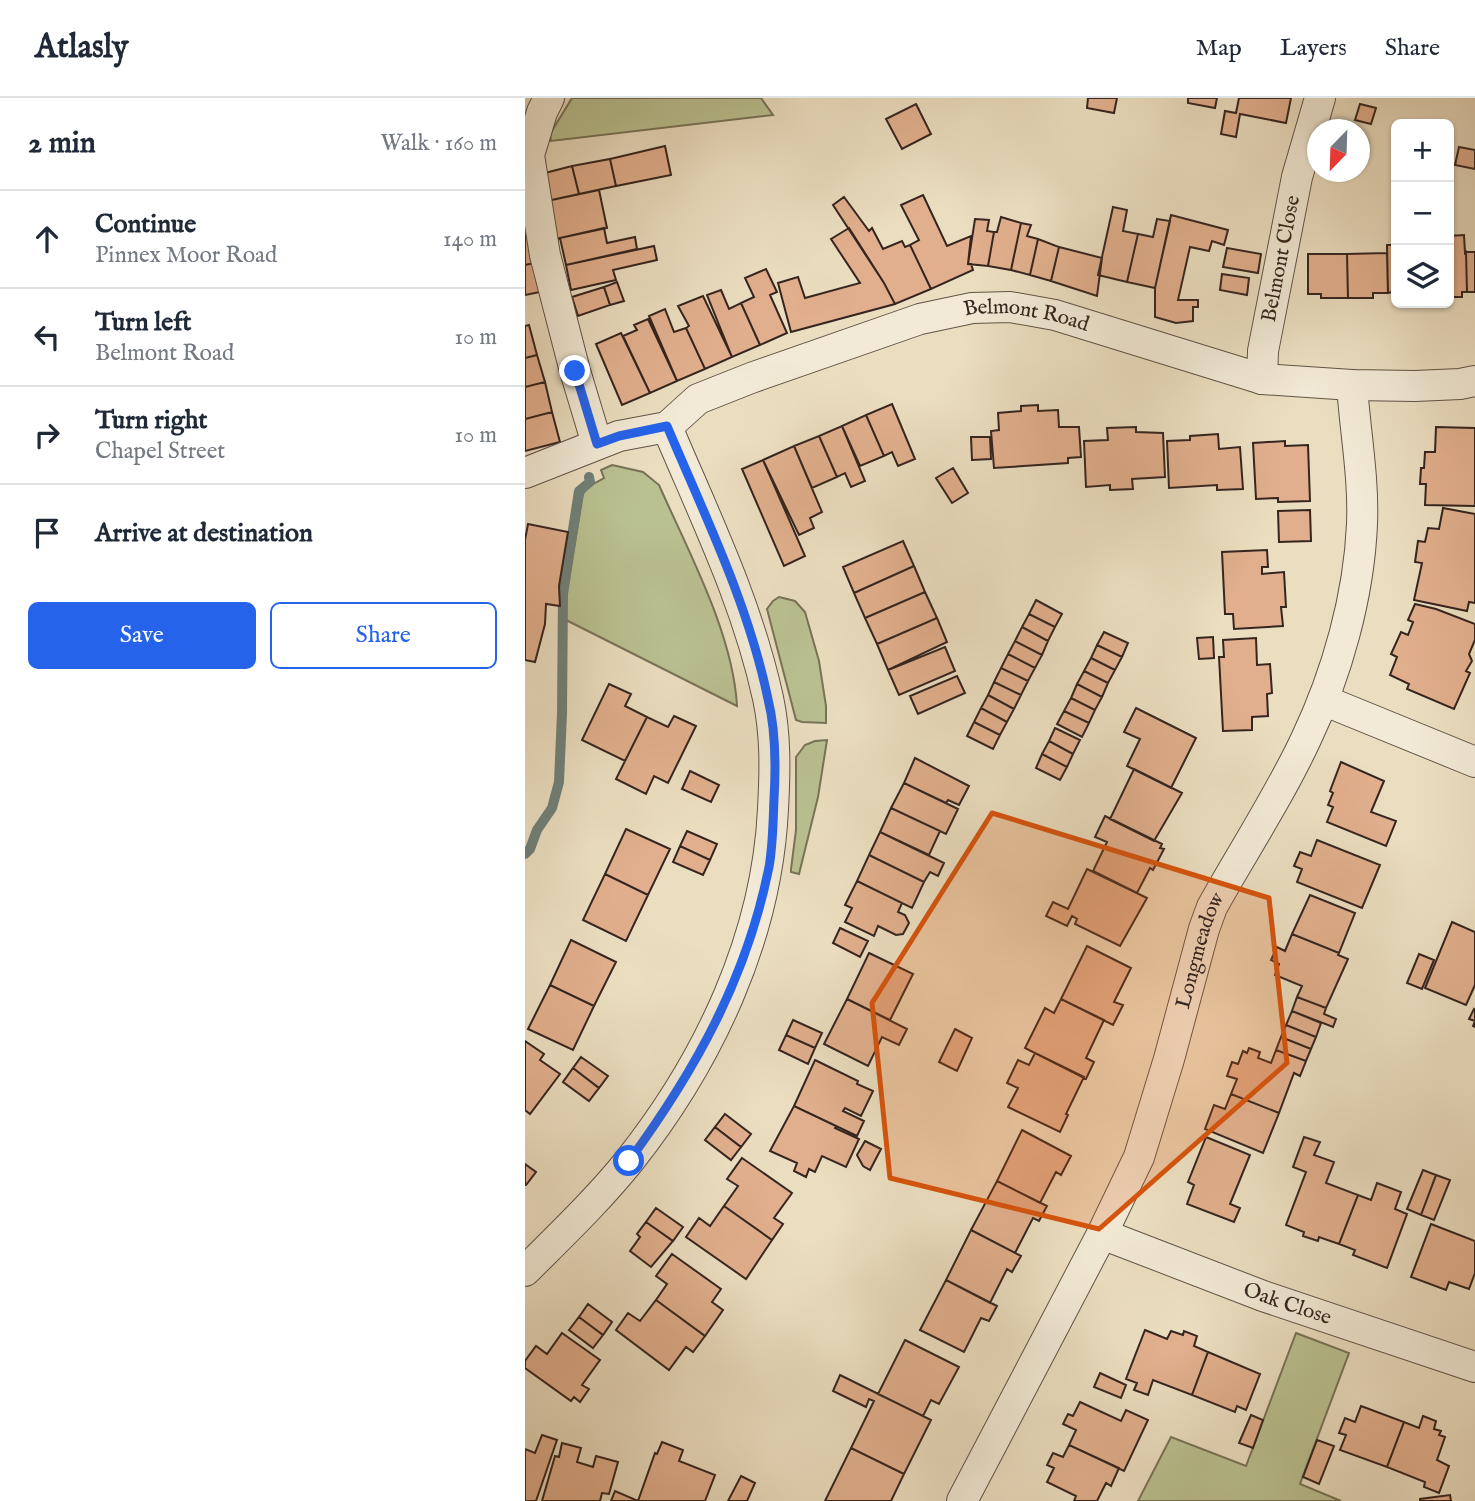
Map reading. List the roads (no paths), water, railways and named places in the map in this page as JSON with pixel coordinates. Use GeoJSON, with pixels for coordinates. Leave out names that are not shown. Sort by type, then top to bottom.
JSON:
{"type":"FeatureCollection","features":[{"type":"Feature","properties":{"kind":"street"},"geometry":{"type":"LineString","coordinates":[[549,98],[529,155],[545,255],[597,444]]}},
{"type":"Feature","properties":{"kind":"street","name":"Belmont Close"},"geometry":{"type":"LineString","coordinates":[[1262,379],[1263,351],[1297,177],[1320,98]]}},
{"type":"Feature","properties":{"kind":"street","name":"Belmont Road"},"geometry":{"type":"LineString","coordinates":[[525,473],[619,436],[667,426],[698,399],[751,378],[919,319],[972,308],[1010,307],[1055,315],[1262,379],[1415,386],[1475,381]]}},
{"type":"Feature","properties":{"kind":"street","name":"Longmeadow"},"geometry":{"type":"LineString","coordinates":[[962,1501],[1102,1234],[1139,1157],[1152,1119],[1203,929],[1212,907],[1306,740],[1323,700],[1343,636],[1354,587],[1362,523],[1352,385]]}},
{"type":"Feature","properties":{"kind":"street"},"geometry":{"type":"LineString","coordinates":[[525,1271],[587,1209],[629,1161],[689,1074],[718,1019],[737,974],[752,931],[769,866],[775,780],[774,734],[769,700],[758,656],[722,551],[667,426]]}},
{"type":"Feature","properties":{"kind":"street"},"geometry":{"type":"LineString","coordinates":[[1323,700],[1475,762]]}},
{"type":"Feature","properties":{"kind":"street","name":"Oak Close"},"geometry":{"type":"LineString","coordinates":[[1102,1234],[1263,1296],[1475,1367]]}},
{"type":"Feature","properties":{"kind":"waterway"},"geometry":{"type":"LineString","coordinates":[[525,854],[552,808],[559,782],[563,594],[579,491],[590,482],[589,477]]}}]}
